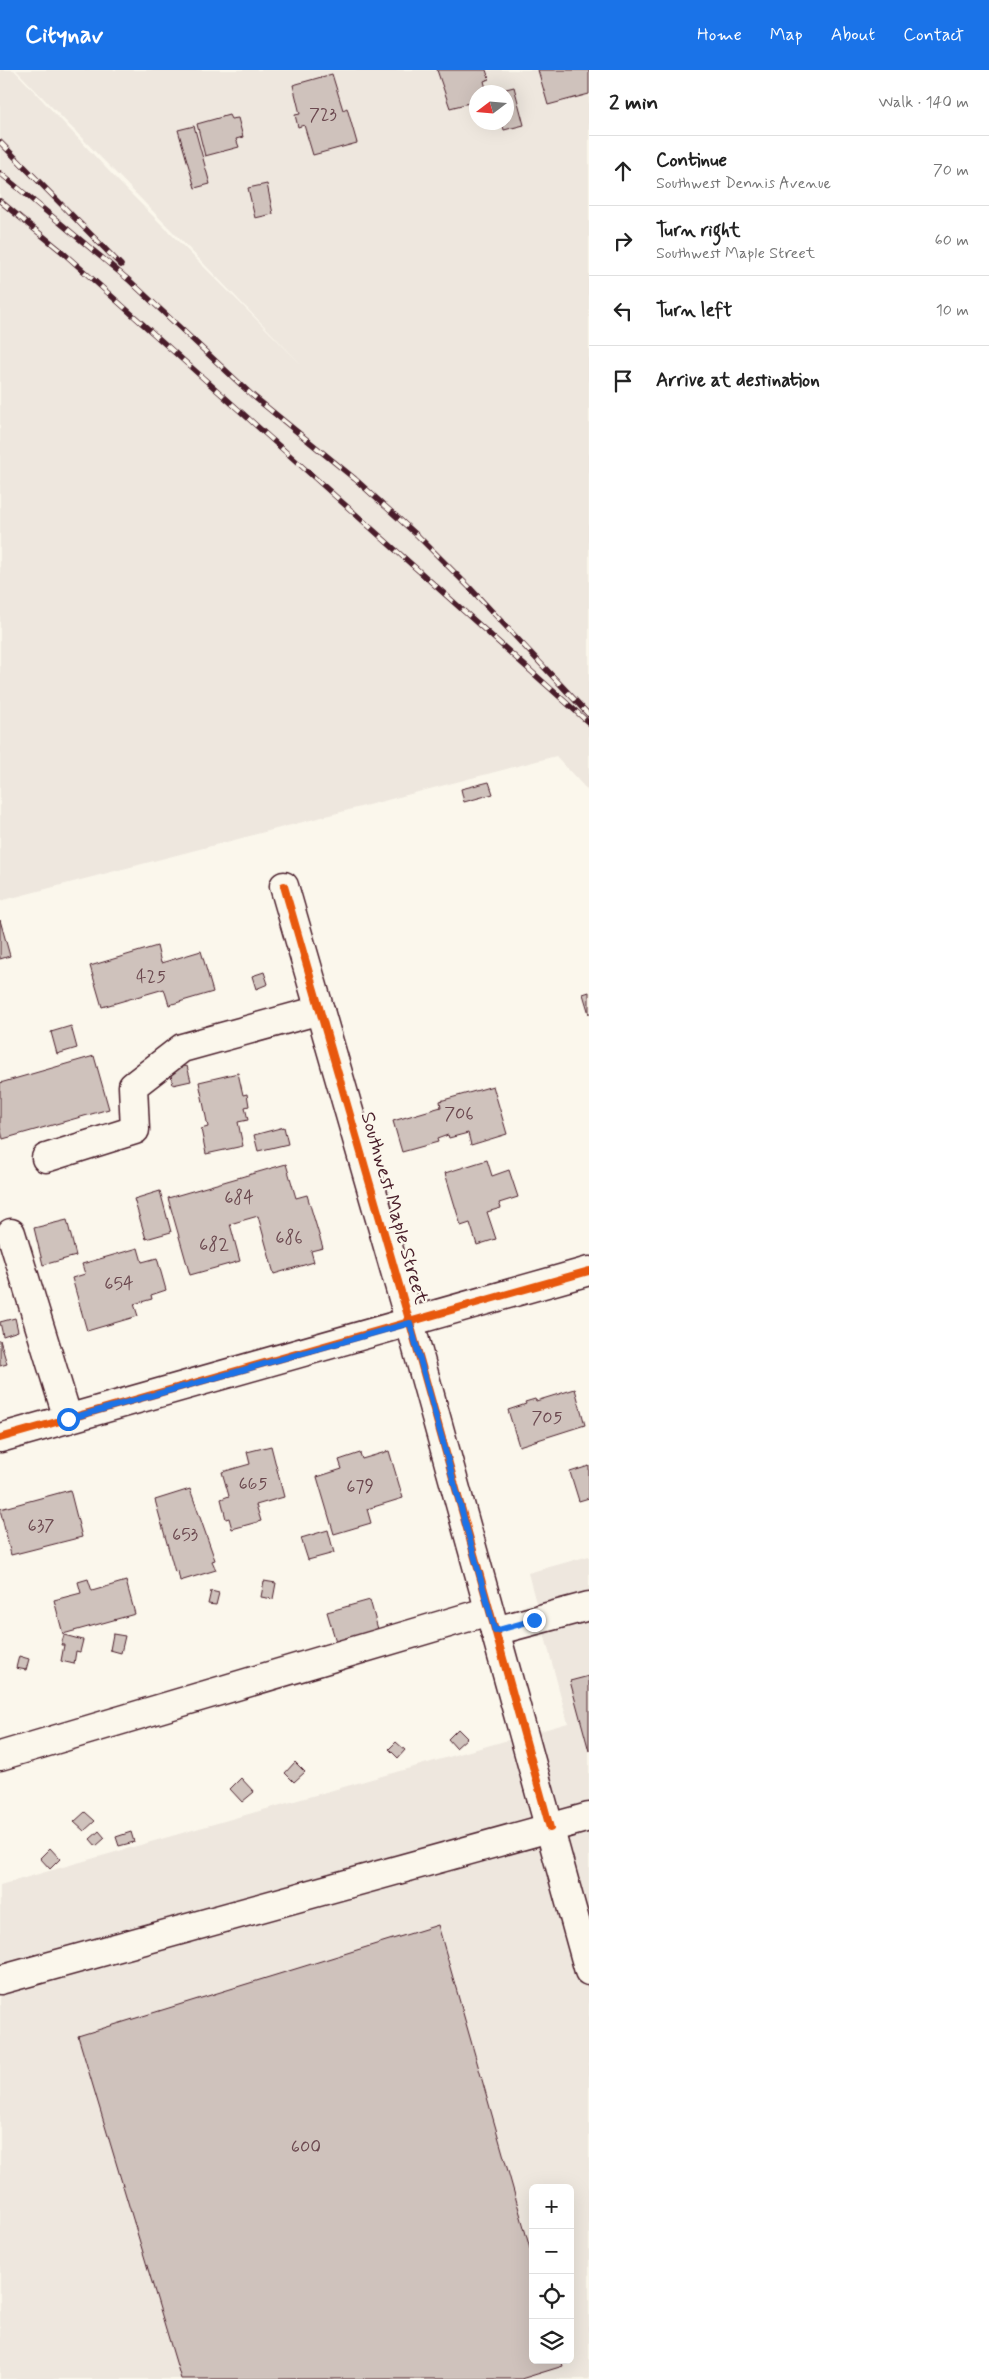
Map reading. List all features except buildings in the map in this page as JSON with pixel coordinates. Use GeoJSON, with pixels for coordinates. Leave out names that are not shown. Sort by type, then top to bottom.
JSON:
{"type":"FeatureCollection","features":[{"type":"Feature","properties":{"kind":"street","name":"Southwest Maple Street"},"geometry":{"type":"LineString","coordinates":[[284,886],[410,1323],[589,1971]]}},
{"type":"Feature","properties":{"kind":"street"},"geometry":{"type":"LineString","coordinates":[[46,1158],[134,1130],[133,1086],[182,1048],[320,1010]]}},
{"type":"Feature","properties":{"kind":"street"},"geometry":{"type":"LineString","coordinates":[[11,1233],[68,1419]]}},
{"type":"Feature","properties":{"kind":"street"},"geometry":{"type":"LineString","coordinates":[[0,1438],[589,1271]]}},
{"type":"Feature","properties":{"kind":"street"},"geometry":{"type":"LineString","coordinates":[[0,1756],[492,1621],[589,1606]]}},
{"type":"Feature","properties":{"kind":"street"},"geometry":{"type":"LineString","coordinates":[[0,1980],[589,1817]]}},
{"type":"Feature","properties":{"kind":"shaded area"},"geometry":{"type":"Polygon","coordinates":[[[0,70],[14,70],[121,184],[302,365],[16,70],[589,70],[589,792],[556,756],[0,901],[0,70]]]}},
{"type":"Feature","properties":{"kind":"shaded area"},"geometry":{"type":"Polygon","coordinates":[[[589,1556],[589,2379],[0,2379],[0,1885],[568,1723],[528,1573],[589,1556]]]}},
{"type":"Feature","properties":{"kind":"railway"},"geometry":{"type":"LineString","coordinates":[[0,142],[121,265]]}},
{"type":"Feature","properties":{"kind":"railway"},"geometry":{"type":"LineString","coordinates":[[0,173],[130,281],[252,395],[355,479],[418,536],[470,588],[589,715]]}},
{"type":"Feature","properties":{"kind":"railway"},"geometry":{"type":"LineString","coordinates":[[0,201],[60,250],[589,723]]}},
{"type":"Feature","properties":{"kind":"cycle path"},"geometry":{"type":"LineString","coordinates":[[284,886],[410,1323],[550,1828]]}},
{"type":"Feature","properties":{"kind":"cycle path"},"geometry":{"type":"LineString","coordinates":[[0,1438],[589,1271]]}},
{"type":"Feature","properties":{"kind":"route"},"geometry":{"type":"LineString","coordinates":[[68,1419],[410,1323],[495,1631],[534,1620]]}}]}
